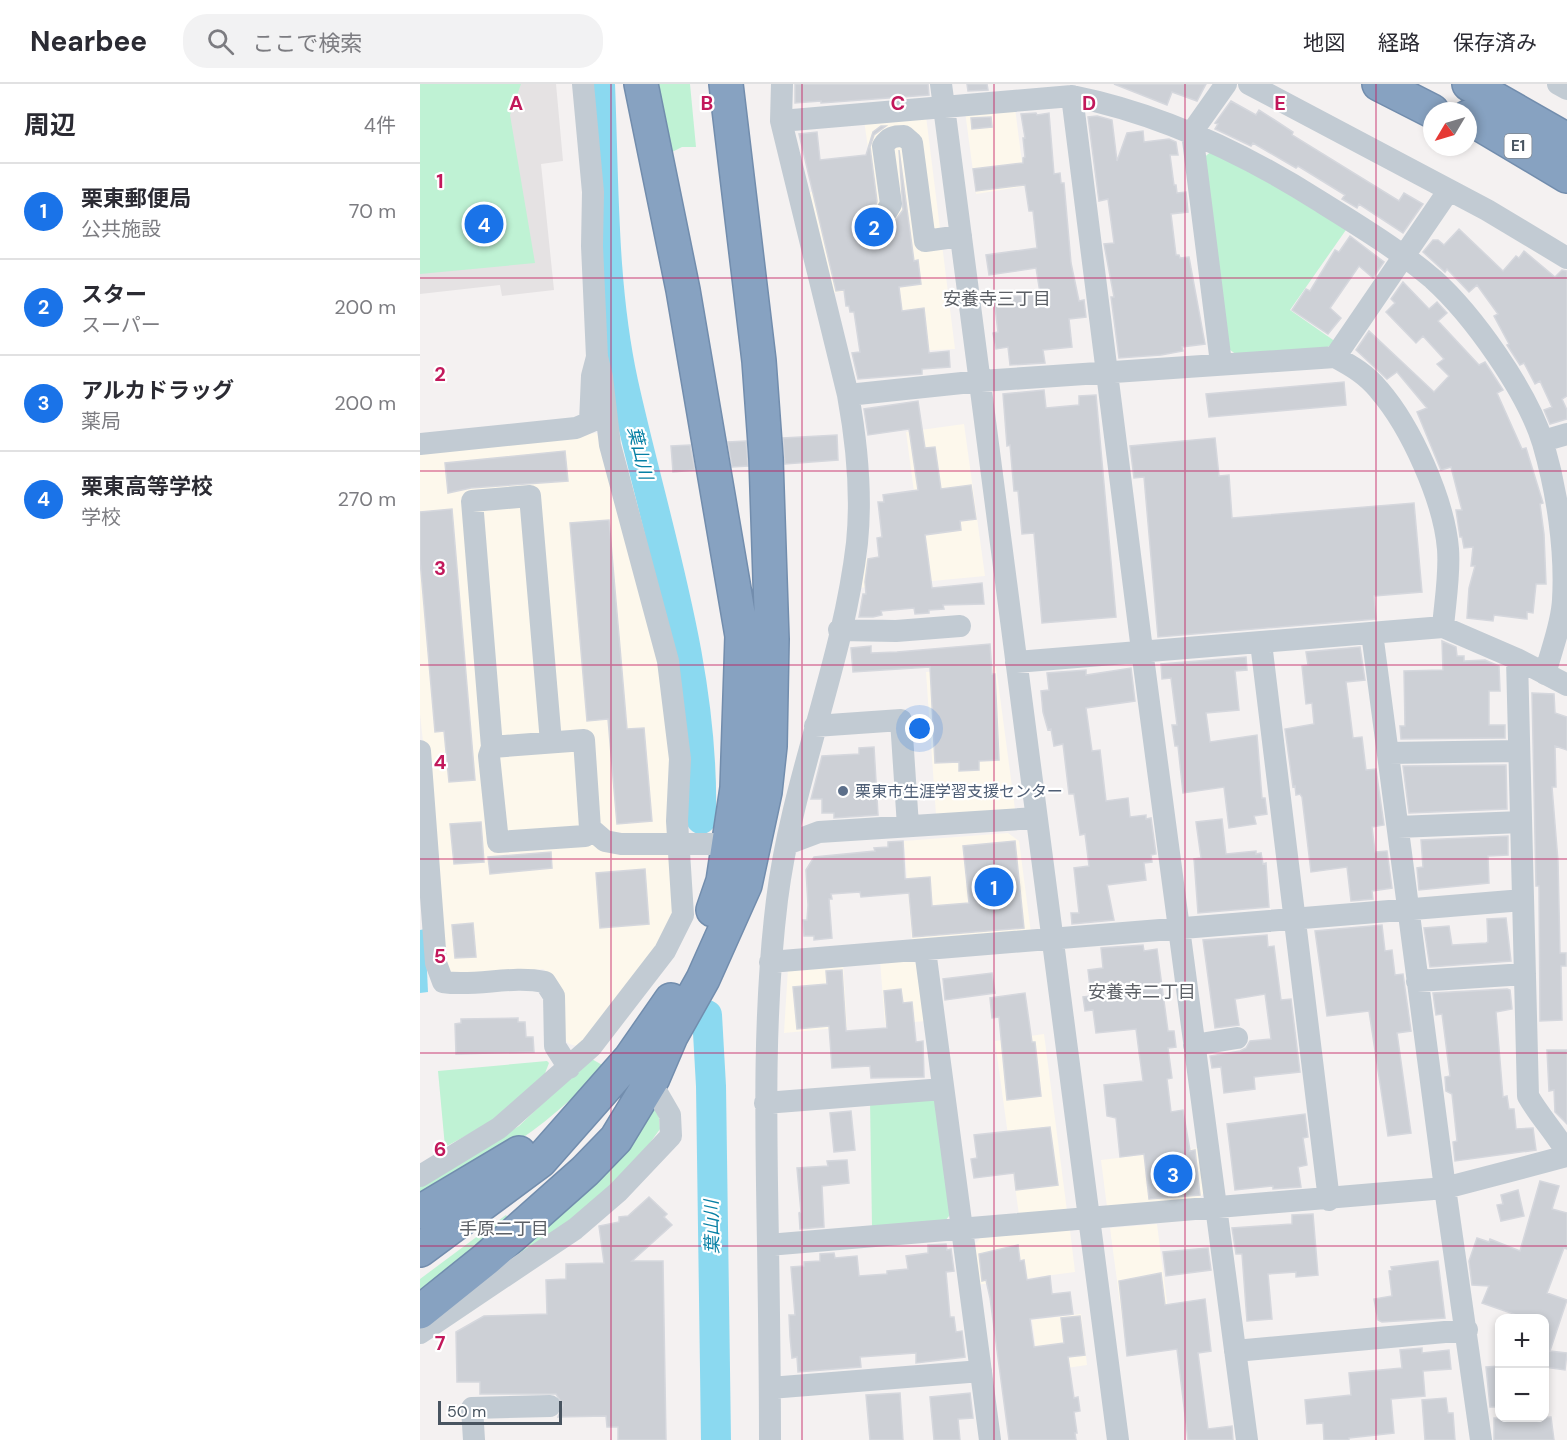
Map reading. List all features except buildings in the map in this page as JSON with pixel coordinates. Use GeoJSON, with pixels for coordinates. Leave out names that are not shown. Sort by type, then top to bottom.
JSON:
{"type":"FeatureCollection","features":[{"type":"Feature","properties":{"kind":"highway"},"geometry":{"type":"LineString","coordinates":[[420,1312],[494,1252],[585,1171],[616,1138],[653,1078],[671,1036],[703,979],[745,885],[740,848],[737,788],[742,636],[714,460],[653,132],[641,84]]}},
{"type":"Feature","properties":{"kind":"highway"},"geometry":{"type":"LineString","coordinates":[[650,84],[653,132]]}},
{"type":"Feature","properties":{"kind":"highway"},"geometry":{"type":"LineString","coordinates":[[706,84],[735,161]]}},
{"type":"Feature","properties":{"kind":"highway"},"geometry":{"type":"LineString","coordinates":[[420,1250],[540,1161],[630,1059],[669,1005],[704,939],[723,881],[765,792],[770,746],[771,639],[766,458],[749,262],[726,84]]}},
{"type":"Feature","properties":{"kind":"highway"},"geometry":{"type":"LineString","coordinates":[[1379,84],[1423,106]]}},
{"type":"Feature","properties":{"kind":"highway"},"geometry":{"type":"LineString","coordinates":[[1413,84],[1443,102]]}},
{"type":"Feature","properties":{"kind":"highway","name":"E1"},"geometry":{"type":"LineString","coordinates":[[1469,84],[1567,140]]}},
{"type":"Feature","properties":{"kind":"highway","name":"E1"},"geometry":{"type":"LineString","coordinates":[[1477,123],[1567,178]]}},
{"type":"Feature","properties":{"kind":"highway"},"geometry":{"type":"LineString","coordinates":[[1477,133],[1567,178]]}},
{"type":"Feature","properties":{"kind":"highway"},"geometry":{"type":"LineString","coordinates":[[420,1269],[463,1240],[545,1174],[602,1120],[671,1036]]}},
{"type":"Feature","properties":{"kind":"highway"},"geometry":{"type":"LineString","coordinates":[[420,1212],[496,1168],[597,1099]]}},
{"type":"Feature","properties":{"kind":"street"},"geometry":{"type":"LineString","coordinates":[[420,1176],[500,1128],[591,1047],[665,951],[683,915],[678,844],[680,759],[668,661],[610,446],[602,377],[597,357],[593,192],[583,84]]}},
{"type":"Feature","properties":{"kind":"street"},"geometry":{"type":"LineString","coordinates":[[770,1440],[765,1103],[770,962],[787,844],[851,585],[860,486],[856,438],[848,395],[781,121],[782,84]]}},
{"type":"Feature","properties":{"kind":"street"},"geometry":{"type":"LineString","coordinates":[[1221,363],[1192,132],[1226,84]]}},
{"type":"Feature","properties":{"kind":"street"},"geometry":{"type":"LineString","coordinates":[[1249,84],[1449,190],[1567,258]]}},
{"type":"Feature","properties":{"kind":"street"},"geometry":{"type":"LineString","coordinates":[[1558,84],[1567,89]]}},
{"type":"Feature","properties":{"kind":"street"},"geometry":{"type":"LineString","coordinates":[[781,121],[942,95],[1072,96],[1192,132],[1265,166],[1344,216],[1433,279],[1479,329],[1514,384],[1543,441],[1563,514],[1563,601],[1545,674]]}},
{"type":"Feature","properties":{"kind":"street"},"geometry":{"type":"LineString","coordinates":[[942,95],[1119,1440]]}},
{"type":"Feature","properties":{"kind":"street"},"geometry":{"type":"LineString","coordinates":[[1072,96],[1142,650],[1247,1440]]}},
{"type":"Feature","properties":{"kind":"street"},"geometry":{"type":"LineString","coordinates":[[952,170],[924,173],[917,135],[910,127],[892,124],[877,136],[874,146],[884,207],[891,204],[884,146],[887,140],[895,136],[904,136],[912,143],[925,241],[961,236]]}},
{"type":"Feature","properties":{"kind":"street"},"geometry":{"type":"LineString","coordinates":[[1335,357],[1401,257],[1449,190]]}},
{"type":"Feature","properties":{"kind":"street"},"geometry":{"type":"LineString","coordinates":[[420,444],[584,426],[590,422],[592,376],[597,357]]}},
{"type":"Feature","properties":{"kind":"street"},"geometry":{"type":"LineString","coordinates":[[848,395],[981,381],[1335,357],[1361,371],[1380,391],[1409,435],[1436,495],[1448,549],[1443,627]]}},
{"type":"Feature","properties":{"kind":"street"},"geometry":{"type":"LineString","coordinates":[[1543,441],[1567,434]]}},
{"type":"Feature","properties":{"kind":"street"},"geometry":{"type":"LineString","coordinates":[[492,747],[584,740],[590,828],[585,836],[498,842],[489,756],[492,747],[472,501],[530,496],[551,742]]}},
{"type":"Feature","properties":{"kind":"street"},"geometry":{"type":"LineString","coordinates":[[839,630],[896,632],[960,626]]}},
{"type":"Feature","properties":{"kind":"street"},"geometry":{"type":"LineString","coordinates":[[1016,662],[1142,650],[1261,644],[1443,627],[1517,658],[1567,685]]}},
{"type":"Feature","properties":{"kind":"street"},"geometry":{"type":"LineString","coordinates":[[1372,633],[1444,1188],[1467,1330],[1481,1440]]}},
{"type":"Feature","properties":{"kind":"street"},"geometry":{"type":"LineString","coordinates":[[1261,644],[1329,1200]]}},
{"type":"Feature","properties":{"kind":"street"},"geometry":{"type":"LineString","coordinates":[[768,1245],[1329,1200],[1444,1188],[1567,1154],[1561,1125],[1539,1116],[1528,1096],[1517,658]]}},
{"type":"Feature","properties":{"kind":"street"},"geometry":{"type":"LineString","coordinates":[[815,726],[901,720],[908,826]]}},
{"type":"Feature","properties":{"kind":"street"},"geometry":{"type":"LineString","coordinates":[[420,751],[436,963],[443,982],[457,984],[528,979],[545,982],[554,996],[555,1046],[568,1068]]}},
{"type":"Feature","properties":{"kind":"street"},"geometry":{"type":"LineString","coordinates":[[1389,753],[1519,751]]}},
{"type":"Feature","properties":{"kind":"street"},"geometry":{"type":"LineString","coordinates":[[787,844],[819,832],[1036,818]]}},
{"type":"Feature","properties":{"kind":"street"},"geometry":{"type":"LineString","coordinates":[[1398,827],[1521,822]]}},
{"type":"Feature","properties":{"kind":"street"},"geometry":{"type":"LineString","coordinates":[[590,828],[605,841],[621,844],[715,844],[740,848]]}},
{"type":"Feature","properties":{"kind":"street"},"geometry":{"type":"LineString","coordinates":[[770,962],[1523,900]]}},
{"type":"Feature","properties":{"kind":"street"},"geometry":{"type":"LineString","coordinates":[[925,950],[990,1440]]}},
{"type":"Feature","properties":{"kind":"street"},"geometry":{"type":"LineString","coordinates":[[1417,981],[1525,974]]}},
{"type":"Feature","properties":{"kind":"street"},"geometry":{"type":"LineString","coordinates":[[1194,1045],[1237,1038]]}},
{"type":"Feature","properties":{"kind":"street"},"geometry":{"type":"LineString","coordinates":[[591,1047],[614,1061]]}},
{"type":"Feature","properties":{"kind":"street"},"geometry":{"type":"LineString","coordinates":[[765,1103],[943,1089]]}},
{"type":"Feature","properties":{"kind":"street"},"geometry":{"type":"LineString","coordinates":[[420,1333],[575,1229],[618,1192],[671,1136],[670,1115],[659,1096]]}},
{"type":"Feature","properties":{"kind":"street"},"geometry":{"type":"LineString","coordinates":[[1235,1351],[1467,1330]]}},
{"type":"Feature","properties":{"kind":"street"},"geometry":{"type":"LineString","coordinates":[[770,1388],[981,1371]]}},
{"type":"Feature","properties":{"kind":"street"},"geometry":{"type":"LineString","coordinates":[[474,1440],[472,1408],[550,1406]]}},
{"type":"Feature","properties":{"kind":"shaded area"},"geometry":{"type":"Polygon","coordinates":[[[420,84],[556,84],[563,161],[541,164],[554,290],[502,296],[500,285],[420,294],[420,84]]]}},
{"type":"Feature","properties":{"kind":"shaded area"},"geometry":{"type":"Polygon","coordinates":[[[1015,108],[1025,186],[976,194],[965,111],[1015,108]]]}},
{"type":"Feature","properties":{"kind":"shaded area"},"geometry":{"type":"Polygon","coordinates":[[[926,116],[955,349],[895,352],[886,286],[832,293],[805,193],[873,183],[864,120],[926,116]]]}},
{"type":"Feature","properties":{"kind":"shaded area"},"geometry":{"type":"Polygon","coordinates":[[[964,424],[985,576],[858,588],[862,559],[922,551],[906,432],[964,424]]]}},
{"type":"Feature","properties":{"kind":"shaded area"},"geometry":{"type":"Polygon","coordinates":[[[597,433],[652,625],[669,727],[673,930],[581,1047],[569,1044],[564,1039],[560,985],[543,969],[460,976],[448,972],[420,714],[420,451],[597,433]]]}},
{"type":"Feature","properties":{"kind":"shaded area"},"geometry":{"type":"Polygon","coordinates":[[[996,667],[1015,809],[936,815],[926,672],[996,667]]]}},
{"type":"Feature","properties":{"kind":"shaded area"},"geometry":{"type":"Polygon","coordinates":[[[1008,833],[1019,841],[1031,933],[912,943],[904,841],[1008,833]]]}},
{"type":"Feature","properties":{"kind":"shaded area"},"geometry":{"type":"Polygon","coordinates":[[[908,958],[920,966],[928,1021],[885,1024],[880,961],[908,958]]]}},
{"type":"Feature","properties":{"kind":"shaded area"},"geometry":{"type":"Polygon","coordinates":[[[843,964],[847,1027],[784,1033],[788,968],[843,964]]]}},
{"type":"Feature","properties":{"kind":"shaded area"},"geometry":{"type":"Polygon","coordinates":[[[1044,1034],[1067,1211],[1019,1215],[995,1041],[1044,1034]]]}},
{"type":"Feature","properties":{"kind":"shaded area"},"geometry":{"type":"Polygon","coordinates":[[[1200,1148],[1206,1190],[1198,1200],[1107,1207],[1101,1160],[1200,1148]]]}},
{"type":"Feature","properties":{"kind":"shaded area"},"geometry":{"type":"Polygon","coordinates":[[[1157,1224],[1170,1326],[1124,1333],[1110,1228],[1157,1224]]]}},
{"type":"Feature","properties":{"kind":"shaded area"},"geometry":{"type":"Polygon","coordinates":[[[1070,1230],[1075,1272],[976,1285],[972,1248],[980,1238],[1070,1230]]]}},
{"type":"Feature","properties":{"kind":"shaded area"},"geometry":{"type":"Polygon","coordinates":[[[1081,1314],[1087,1365],[1039,1372],[1032,1320],[1081,1314]]]}},
{"type":"Feature","properties":{"kind":"green space"},"geometry":{"type":"Polygon","coordinates":[[[420,84],[521,84],[510,115],[535,263],[420,274],[420,84]]]}},
{"type":"Feature","properties":{"kind":"green space"},"geometry":{"type":"Polygon","coordinates":[[[654,84],[690,84],[696,147],[682,147],[668,154],[654,84]]]}},
{"type":"Feature","properties":{"kind":"green space"},"geometry":{"type":"Polygon","coordinates":[[[1213,150],[1348,227],[1290,310],[1336,342],[1324,349],[1237,355],[1226,347],[1202,159],[1213,150]]]}},
{"type":"Feature","properties":{"kind":"green space"},"geometry":{"type":"Polygon","coordinates":[[[590,1058],[604,1066],[562,1107],[495,1157],[420,1201],[420,1187],[519,1126],[590,1058]]]}},
{"type":"Feature","properties":{"kind":"green space"},"geometry":{"type":"Polygon","coordinates":[[[547,1061],[549,1063],[542,1081],[497,1119],[445,1147],[438,1071],[547,1061]]]}},
{"type":"Feature","properties":{"kind":"green space"},"geometry":{"type":"Polygon","coordinates":[[[927,1095],[937,1103],[953,1211],[945,1221],[872,1227],[870,1100],[927,1095]]]}},
{"type":"Feature","properties":{"kind":"green space"},"geometry":{"type":"Polygon","coordinates":[[[649,1103],[658,1109],[660,1129],[628,1173],[564,1230],[465,1296],[649,1103]]]}},
{"type":"Feature","properties":{"kind":"green space"},"geometry":{"type":"Polygon","coordinates":[[[506,1215],[512,1224],[420,1303],[420,1279],[506,1215]]]}},
{"type":"Feature","properties":{"kind":"water"},"geometry":{"type":"Polygon","coordinates":[[[425,929],[428,992],[420,993],[420,930],[425,929]]]}},
{"type":"Feature","properties":{"kind":"waterway","name":"葉山川"},"geometry":{"type":"LineString","coordinates":[[600,84],[605,234],[616,345],[687,653],[700,763],[701,819]]}},
{"type":"Feature","properties":{"kind":"waterway","name":"葉山川"},"geometry":{"type":"LineString","coordinates":[[707,1015],[711,1086],[716,1440]]}},
{"type":"Feature","properties":{"kind":"place","name":"栗東高等学校"},"geometry":{"type":"Point","coordinates":[484,224]}},
{"type":"Feature","properties":{"kind":"place","name":"スター"},"geometry":{"type":"Point","coordinates":[874,227]}},
{"type":"Feature","properties":{"kind":"place","name":"栗東市生涯学習支援センター"},"geometry":{"type":"Point","coordinates":[843,791]}},
{"type":"Feature","properties":{"kind":"place","name":"栗東郵便局"},"geometry":{"type":"Point","coordinates":[994,887]}},
{"type":"Feature","properties":{"kind":"place","name":"アルカドラッグ"},"geometry":{"type":"Point","coordinates":[1173,1174]}},
{"type":"Feature","properties":{"kind":"district","name":"安養寺三丁目"},"geometry":{"type":"Point","coordinates":[997,299]}},
{"type":"Feature","properties":{"kind":"district","name":"安養寺二丁目"},"geometry":{"type":"Point","coordinates":[1142,992]}},
{"type":"Feature","properties":{"kind":"district","name":"手原二丁目"},"geometry":{"type":"Point","coordinates":[504,1229]}}]}
